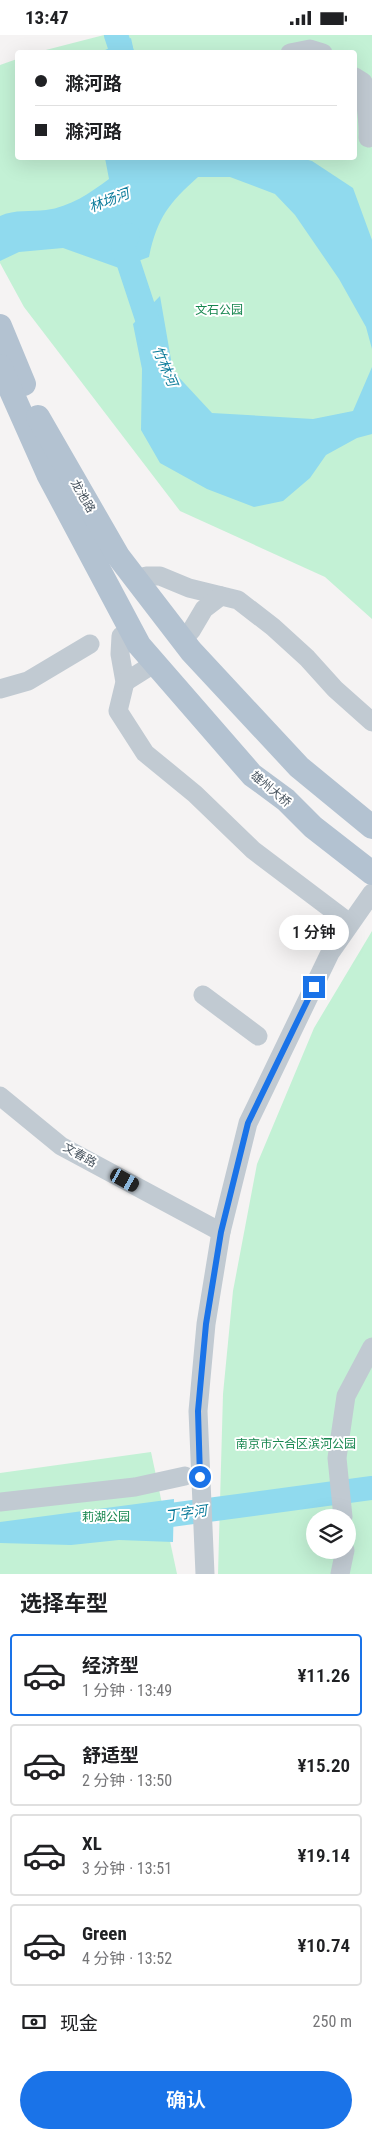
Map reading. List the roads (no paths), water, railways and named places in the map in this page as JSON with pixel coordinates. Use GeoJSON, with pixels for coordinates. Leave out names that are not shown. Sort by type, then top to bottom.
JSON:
{"type":"FeatureCollection","features":[{"type":"Feature","properties":{"kind":"main road","name":"龙池路"},"geometry":{"type":"LineString","coordinates":[[0,326],[41,424],[118,556],[191,641]]}},
{"type":"Feature","properties":{"kind":"main road","name":"龙池路"},"geometry":{"type":"LineString","coordinates":[[0,366],[48,474],[138,645],[180,693]]}},
{"type":"Feature","properties":{"kind":"main road"},"geometry":{"type":"LineString","coordinates":[[191,641],[299,767],[372,827]]}},
{"type":"Feature","properties":{"kind":"main road","name":"雄州大桥"},"geometry":{"type":"LineString","coordinates":[[180,693],[252,775],[286,800],[312,827],[372,873]]}},
{"type":"Feature","properties":{"kind":"street"},"geometry":{"type":"LineString","coordinates":[[357,78],[363,82],[365,104],[369,117],[365,138]]}},
{"type":"Feature","properties":{"kind":"street"},"geometry":{"type":"LineString","coordinates":[[146,576],[160,576],[189,588],[238,599],[307,658],[335,689],[372,722]]}},
{"type":"Feature","properties":{"kind":"street"},"geometry":{"type":"LineString","coordinates":[[191,641],[204,609],[221,596]]}},
{"type":"Feature","properties":{"kind":"street"},"geometry":{"type":"LineString","coordinates":[[122,636],[120,655],[125,682],[118,711],[145,753],[195,794],[253,850],[343,918]]}},
{"type":"Feature","properties":{"kind":"street"},"geometry":{"type":"LineString","coordinates":[[0,689],[28,681],[90,645]]}},
{"type":"Feature","properties":{"kind":"street"},"geometry":{"type":"LineString","coordinates":[[125,682],[152,665]]}},
{"type":"Feature","properties":{"kind":"street"},"geometry":{"type":"LineString","coordinates":[[205,1571],[198,1411],[206,1324],[221,1232],[248,1123],[330,953],[372,893]]}},
{"type":"Feature","properties":{"kind":"street"},"geometry":{"type":"LineString","coordinates":[[202,995],[258,1036]]}},
{"type":"Feature","properties":{"kind":"street","name":"文春路"},"geometry":{"type":"LineString","coordinates":[[0,1096],[61,1145],[221,1232]]}},
{"type":"Feature","properties":{"kind":"street"},"geometry":{"type":"LineString","coordinates":[[342,1509],[337,1458],[346,1396],[372,1347]]}},
{"type":"Feature","properties":{"kind":"street"},"geometry":{"type":"LineString","coordinates":[[0,1503],[56,1498],[135,1487],[185,1476]]}},
{"type":"Feature","properties":{"kind":"street"},"geometry":{"type":"LineString","coordinates":[[340,1574],[343,1559]]}},
{"type":"Feature","properties":{"kind":"water"},"geometry":{"type":"Polygon","coordinates":[[[131,38],[134,50],[105,50],[131,38]]]}},
{"type":"Feature","properties":{"kind":"water","name":"林场河"},"geometry":{"type":"Polygon","coordinates":[[[105,160],[312,161],[353,188],[372,240],[372,349],[366,327],[339,279],[295,215],[275,194],[230,177],[198,177],[172,203],[160,221],[149,257],[119,268],[63,248],[19,252],[0,261],[0,216],[63,206],[79,199],[109,179],[105,160]]]}},
{"type":"Feature","properties":{"kind":"water"},"geometry":{"type":"Polygon","coordinates":[[[160,296],[173,371],[212,413],[313,419],[353,411],[372,367],[372,434],[357,438],[326,455],[310,478],[283,501],[254,507],[207,489],[160,463],[141,430],[142,369],[133,324],[160,296]]]}},
{"type":"Feature","properties":{"kind":"water"},"geometry":{"type":"Polygon","coordinates":[[[174,1499],[173,1542],[119,1540],[71,1545],[0,1543],[0,1522],[174,1499]]]}},
{"type":"Feature","properties":{"kind":"waterway","name":"竹林河"},"geometry":{"type":"LineString","coordinates":[[116,35],[121,50]]}},
{"type":"Feature","properties":{"kind":"waterway","name":"竹林河"},"geometry":{"type":"LineString","coordinates":[[128,235],[123,246],[155,343]]}},
{"type":"Feature","properties":{"kind":"waterway","name":"丁字河"},"geometry":{"type":"LineString","coordinates":[[141,1519],[372,1488]]}},
{"type":"Feature","properties":{"kind":"park label","name":"文石公园"},"geometry":{"type":"Point","coordinates":[219,310]}},
{"type":"Feature","properties":{"kind":"park label","name":"南京市六合区滨河公园"},"geometry":{"type":"Point","coordinates":[296,1444]}},
{"type":"Feature","properties":{"kind":"park label","name":"莉湖公园"},"geometry":{"type":"Point","coordinates":[106,1517]}}]}
